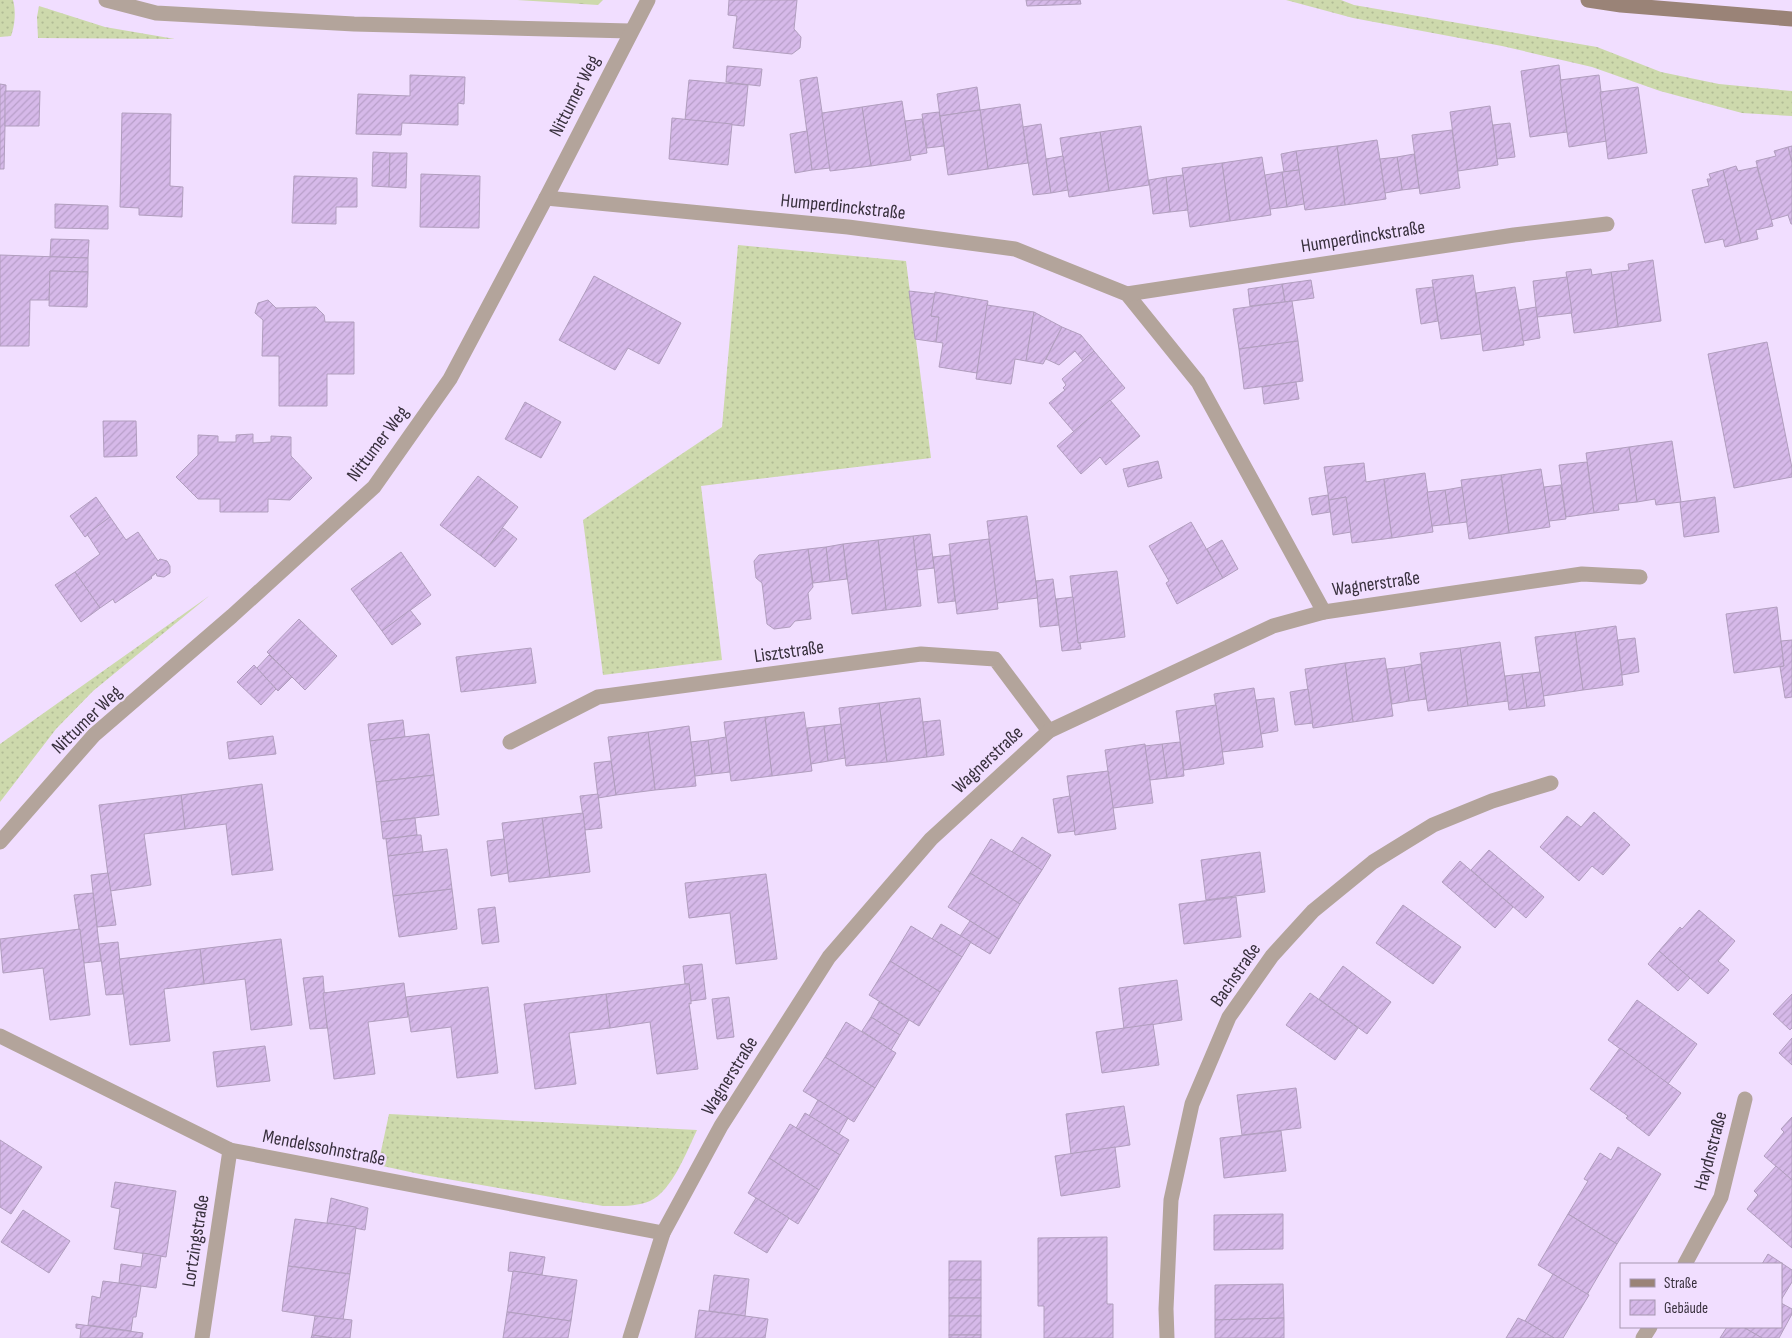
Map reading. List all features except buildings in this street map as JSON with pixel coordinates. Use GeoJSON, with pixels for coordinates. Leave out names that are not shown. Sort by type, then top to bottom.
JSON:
{"type":"FeatureCollection","features":[{"type":"Feature","properties":{"kind":"main road"},"geometry":{"type":"LineString","coordinates":[[1588,0],[1621,5],[1792,19]]}},
{"type":"Feature","properties":{"kind":"street"},"geometry":{"type":"LineString","coordinates":[[106,0],[156,13],[354,24],[630,31]]}},
{"type":"Feature","properties":{"kind":"street","name":"Nittumer Weg"},"geometry":{"type":"LineString","coordinates":[[0,842],[94,735],[232,616],[374,487],[450,379],[546,198],[630,31],[648,0]]}},
{"type":"Feature","properties":{"kind":"street","name":"Humperdinckstraße"},"geometry":{"type":"LineString","coordinates":[[546,198],[848,227],[1015,248],[1127,294],[1198,382],[1324,612]]}},
{"type":"Feature","properties":{"kind":"street","name":"Humperdinckstraße"},"geometry":{"type":"LineString","coordinates":[[1127,294],[1514,235],[1607,224]]}},
{"type":"Feature","properties":{"kind":"street","name":"Wagnerstraße"},"geometry":{"type":"LineString","coordinates":[[630,1338],[663,1233],[721,1126],[829,957],[931,839],[1049,730],[1273,626],[1324,612],[1582,574],[1640,577]]}},
{"type":"Feature","properties":{"kind":"street","name":"Lisztstraße"},"geometry":{"type":"LineString","coordinates":[[510,742],[598,697],[921,654],[995,659],[1049,730]]}},
{"type":"Feature","properties":{"kind":"street","name":"Bachstraße"},"geometry":{"type":"LineString","coordinates":[[1167,1338],[1166,1309],[1172,1200],[1192,1104],[1229,1017],[1272,956],[1313,911],[1373,862],[1433,825],[1492,801],[1551,783]]}},
{"type":"Feature","properties":{"kind":"street","name":"Mendelssohnstraße"},"geometry":{"type":"LineString","coordinates":[[0,1036],[230,1150],[663,1233]]}},
{"type":"Feature","properties":{"kind":"street","name":"Haydnstraße"},"geometry":{"type":"LineString","coordinates":[[1686,1263],[1721,1197],[1745,1099]]}},
{"type":"Feature","properties":{"kind":"street","name":"Lortzingstraße"},"geometry":{"type":"LineString","coordinates":[[202,1338],[230,1150]]}},
{"type":"Feature","properties":{"kind":"green space"},"geometry":{"type":"Polygon","coordinates":[[[0,0],[13,0],[15,18],[11,36],[0,37],[0,0]]]}},
{"type":"Feature","properties":{"kind":"green space"},"geometry":{"type":"Polygon","coordinates":[[[517,0],[603,0],[598,5],[517,0]]]}},
{"type":"Feature","properties":{"kind":"green space"},"geometry":{"type":"Polygon","coordinates":[[[1286,0],[1341,0],[1354,5],[1597,47],[1661,72],[1719,84],[1792,91],[1792,116],[1742,113],[1660,91],[1592,67],[1502,46],[1353,18],[1286,0]]]}},
{"type":"Feature","properties":{"kind":"green space"},"geometry":{"type":"Polygon","coordinates":[[[39,6],[105,27],[175,39],[38,38],[37,17],[39,6]]]}},
{"type":"Feature","properties":{"kind":"green space"},"geometry":{"type":"Polygon","coordinates":[[[738,245],[906,261],[931,458],[701,486],[722,660],[603,675],[583,520],[722,427],[738,245]]]}},
{"type":"Feature","properties":{"kind":"green space"},"geometry":{"type":"Polygon","coordinates":[[[209,596],[93,691],[56,729],[0,802],[0,744],[209,596]]]}},
{"type":"Feature","properties":{"kind":"green space"},"geometry":{"type":"Polygon","coordinates":[[[389,1114],[697,1130],[678,1170],[658,1196],[650,1201],[639,1204],[603,1206],[424,1175],[378,1165],[389,1114]]]}}]}
